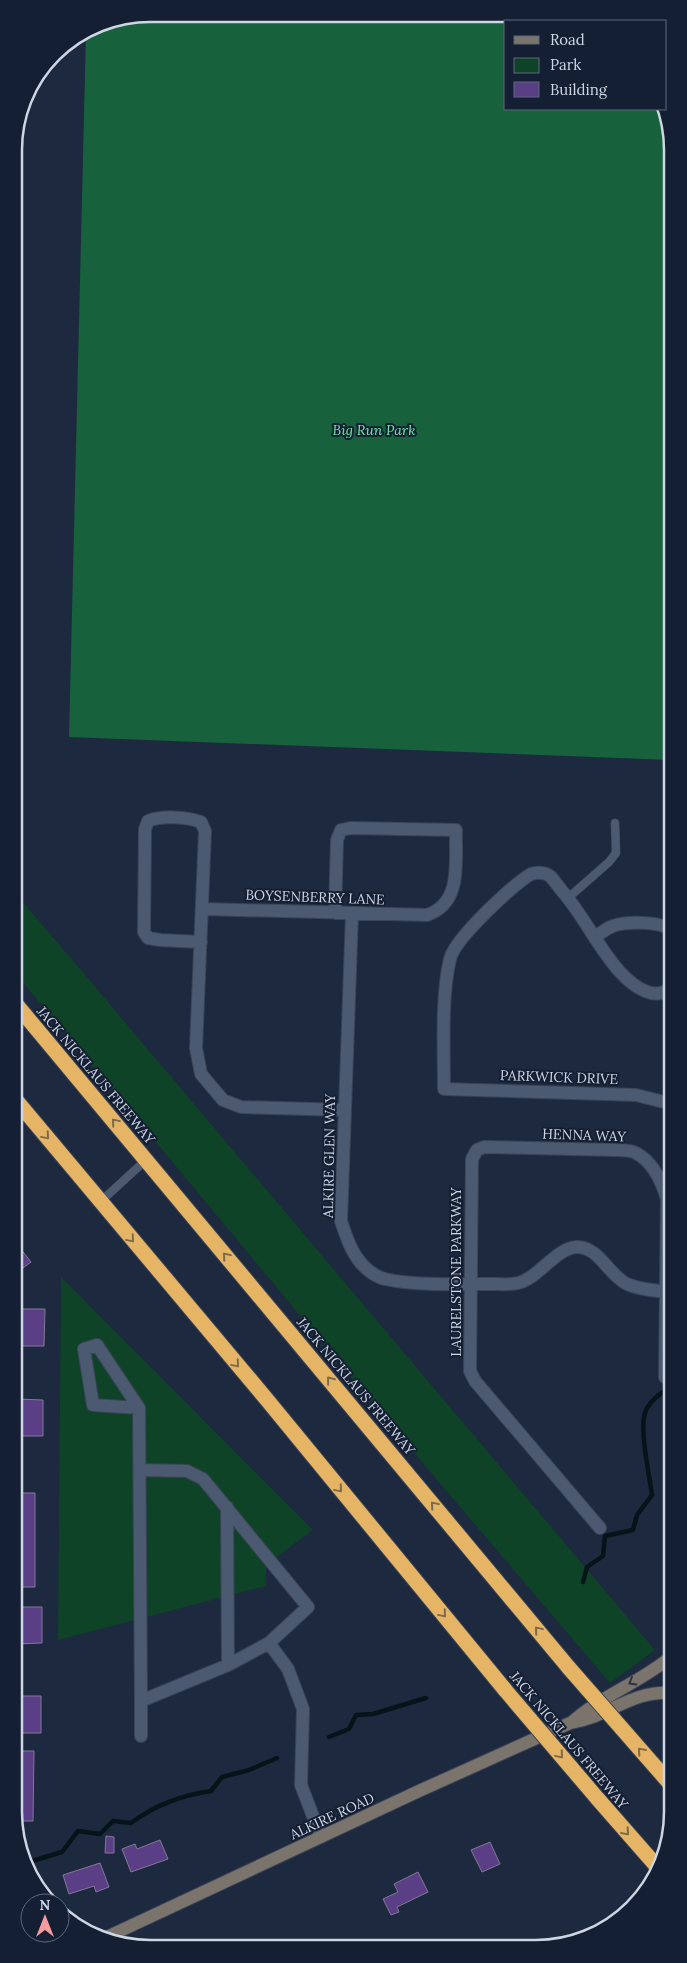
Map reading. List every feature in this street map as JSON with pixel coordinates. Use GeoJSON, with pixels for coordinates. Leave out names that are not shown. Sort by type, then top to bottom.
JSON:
{"type":"FeatureCollection","features":[{"type":"Feature","properties":{"kind":"highway","name":"JACK NICKLAUS FREEWAY"},"geometry":{"type":"LineString","coordinates":[[22,1012],[569,1668],[664,1777]]}},
{"type":"Feature","properties":{"kind":"highway","name":"JACK NICKLAUS FREEWAY"},"geometry":{"type":"LineString","coordinates":[[22,1108],[268,1401],[506,1691],[654,1864]]}},
{"type":"Feature","properties":{"kind":"main road","name":"ALKIRE ROAD"},"geometry":{"type":"LineString","coordinates":[[570,1724],[585,1710],[653,1671],[664,1662]]}},
{"type":"Feature","properties":{"kind":"main road","name":"ALKIRE ROAD"},"geometry":{"type":"LineString","coordinates":[[112,1935],[570,1724],[591,1718],[640,1696],[656,1692],[664,1692]]}},
{"type":"Feature","properties":{"kind":"street"},"geometry":{"type":"LineString","coordinates":[[202,942],[148,938],[144,932],[145,829],[148,821],[157,818],[191,818],[201,822],[206,831],[202,942],[196,1048],[201,1074],[223,1100],[241,1107],[345,1110]]}},
{"type":"Feature","properties":{"kind":"street","name":"BOYSENBERRY LANE"},"geometry":{"type":"LineString","coordinates":[[203,909],[427,916],[437,912],[448,900],[454,887],[456,830],[351,828],[341,830],[337,840],[335,913]]}},
{"type":"Feature","properties":{"kind":"street","name":"PARKWICK DRIVE"},"geometry":{"type":"LineString","coordinates":[[568,898],[550,877],[545,874],[538,872],[526,877],[473,924],[450,957],[445,996],[444,1088],[636,1095],[664,1102]]}},
{"type":"Feature","properties":{"kind":"street"},"geometry":{"type":"LineString","coordinates":[[568,898],[621,972],[645,992],[656,995],[664,992]]}},
{"type":"Feature","properties":{"kind":"street","name":"ALKIRE GLEN WAY"},"geometry":{"type":"LineString","coordinates":[[352,914],[341,1221],[356,1258],[368,1270],[382,1278],[398,1281],[518,1284],[529,1279],[560,1255],[574,1247],[591,1251],[626,1284],[640,1288],[664,1290]]}},
{"type":"Feature","properties":{"kind":"street"},"geometry":{"type":"LineString","coordinates":[[595,937],[613,926],[634,924],[664,926]]}},
{"type":"Feature","properties":{"kind":"street","name":"HENNA WAY"},"geometry":{"type":"LineString","coordinates":[[477,1150],[484,1147],[635,1152],[657,1173],[664,1189]]}},
{"type":"Feature","properties":{"kind":"street","name":"LAURELSTONE PARKWAY"},"geometry":{"type":"LineString","coordinates":[[477,1150],[472,1159],[470,1371],[475,1381],[600,1528]]}},
{"type":"Feature","properties":{"kind":"street"},"geometry":{"type":"LineString","coordinates":[[139,1408],[93,1405],[84,1349],[97,1344],[139,1408],[141,1470],[141,1736]]}},
{"type":"Feature","properties":{"kind":"street"},"geometry":{"type":"LineString","coordinates":[[141,1470],[187,1471],[204,1479],[308,1607],[269,1643],[228,1665],[141,1701]]}},
{"type":"Feature","properties":{"kind":"street"},"geometry":{"type":"LineString","coordinates":[[227,1507],[228,1665]]}},
{"type":"Feature","properties":{"kind":"street"},"geometry":{"type":"LineString","coordinates":[[269,1643],[288,1669],[303,1709],[301,1785],[321,1837]]}},
{"type":"Feature","properties":{"kind":"lane"},"geometry":{"type":"LineString","coordinates":[[568,898],[609,862],[616,853],[615,823]]}},
{"type":"Feature","properties":{"kind":"lane"},"geometry":{"type":"LineString","coordinates":[[100,1202],[146,1160]]}},
{"type":"Feature","properties":{"kind":"green space","name":"Big Run Park"},"geometry":{"type":"Polygon","coordinates":[[[151,22],[504,22],[504,110],[658,110],[664,143],[664,760],[69,737],[86,41],[110,29],[151,22]]]}},
{"type":"Feature","properties":{"kind":"green space"},"geometry":{"type":"Polygon","coordinates":[[[23,902],[655,1650],[610,1683],[427,1468],[22,982],[23,902]]]}},
{"type":"Feature","properties":{"kind":"green space"},"geometry":{"type":"Polygon","coordinates":[[[61,1277],[313,1530],[266,1565],[266,1586],[58,1640],[61,1277]]]}},
{"type":"Feature","properties":{"kind":"building"},"geometry":{"type":"Polygon","coordinates":[[[22,1251],[31,1262],[22,1269],[22,1251]]]}},
{"type":"Feature","properties":{"kind":"building"},"geometry":{"type":"Polygon","coordinates":[[[22,1309],[45,1309],[44,1346],[22,1346],[22,1309]]]}},
{"type":"Feature","properties":{"kind":"building"},"geometry":{"type":"Polygon","coordinates":[[[22,1399],[43,1400],[43,1436],[22,1436],[22,1399]]]}},
{"type":"Feature","properties":{"kind":"building"},"geometry":{"type":"Polygon","coordinates":[[[22,1493],[35,1493],[35,1587],[22,1587],[22,1493]]]}},
{"type":"Feature","properties":{"kind":"building"},"geometry":{"type":"Polygon","coordinates":[[[22,1607],[42,1607],[42,1643],[22,1644],[22,1607]]]}},
{"type":"Feature","properties":{"kind":"building"},"geometry":{"type":"Polygon","coordinates":[[[22,1696],[41,1696],[41,1733],[22,1733],[22,1696]]]}},
{"type":"Feature","properties":{"kind":"building"},"geometry":{"type":"Polygon","coordinates":[[[22,1751],[34,1751],[33,1821],[23,1821],[22,1751]]]}},
{"type":"Feature","properties":{"kind":"building"},"geometry":{"type":"Polygon","coordinates":[[[106,1836],[114,1837],[114,1853],[105,1853],[106,1836]]]}},
{"type":"Feature","properties":{"kind":"building"},"geometry":{"type":"Polygon","coordinates":[[[160,1840],[168,1859],[131,1872],[122,1849],[135,1844],[137,1849],[160,1840]]]}},
{"type":"Feature","properties":{"kind":"building"},"geometry":{"type":"Polygon","coordinates":[[[490,1842],[500,1864],[482,1872],[471,1850],[490,1842]]]}},
{"type":"Feature","properties":{"kind":"building"},"geometry":{"type":"Polygon","coordinates":[[[100,1863],[109,1887],[96,1892],[94,1886],[70,1894],[63,1875],[100,1863]]]}},
{"type":"Feature","properties":{"kind":"building"},"geometry":{"type":"Polygon","coordinates":[[[418,1872],[428,1892],[397,1907],[399,1912],[391,1915],[383,1899],[398,1892],[394,1884],[418,1872]]]}},
{"type":"Feature","properties":{"kind":"waterway"},"geometry":{"type":"LineString","coordinates":[[583,1582],[587,1567],[603,1556],[605,1536],[633,1530],[637,1515],[652,1495],[644,1445],[643,1425],[645,1412],[648,1407],[664,1391]]}},
{"type":"Feature","properties":{"kind":"waterway"},"geometry":{"type":"LineString","coordinates":[[329,1737],[349,1729],[356,1715],[373,1714],[426,1698]]}},
{"type":"Feature","properties":{"kind":"waterway"},"geometry":{"type":"LineString","coordinates":[[32,1861],[62,1852],[78,1831],[100,1834],[113,1821],[131,1823],[150,1811],[170,1802],[190,1795],[211,1791],[222,1777],[249,1770],[277,1758]]}}]}
